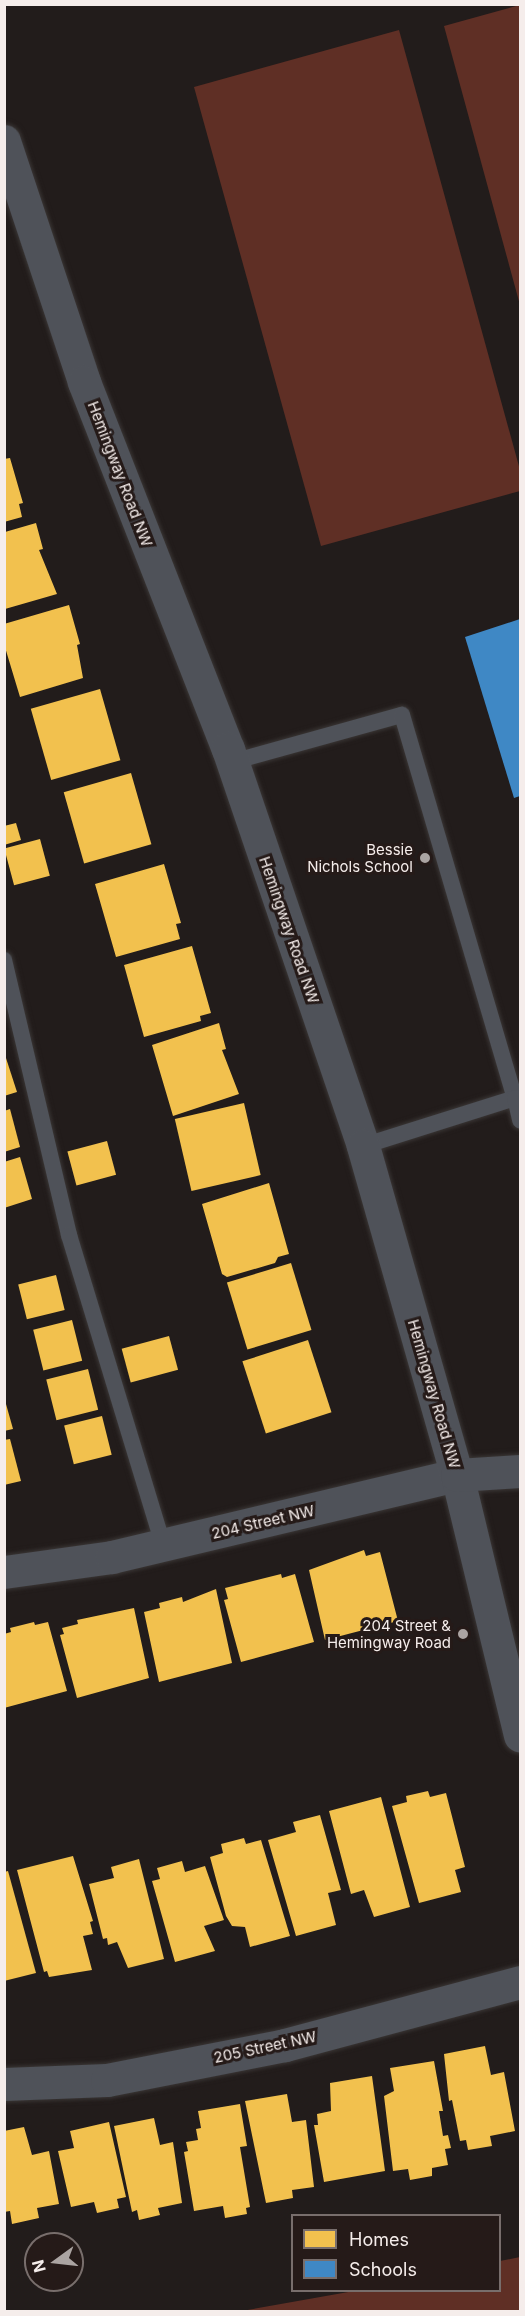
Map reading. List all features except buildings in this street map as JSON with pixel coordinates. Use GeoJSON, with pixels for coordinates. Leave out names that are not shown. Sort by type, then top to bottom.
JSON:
{"type":"FeatureCollection","features":[{"type":"Feature","properties":{"kind":"street","name":"Hemingway Road NW"},"geometry":{"type":"LineString","coordinates":[[4,141],[84,382],[232,762],[363,1146],[457,1475],[520,1735]]}},
{"type":"Feature","properties":{"kind":"street","name":"204 Street NW"},"geometry":{"type":"LineString","coordinates":[[4,1572],[112,1557],[457,1475],[520,1471]]}},
{"type":"Feature","properties":{"kind":"street","name":"205 Street NW"},"geometry":{"type":"LineString","coordinates":[[4,2084],[107,2080],[285,2045],[520,1982]]}},
{"type":"Feature","properties":{"kind":"lane"},"geometry":{"type":"LineString","coordinates":[[232,762],[402,715],[520,1120]]}},
{"type":"Feature","properties":{"kind":"lane"},"geometry":{"type":"LineString","coordinates":[[4,960],[69,1234],[163,1545]]}},
{"type":"Feature","properties":{"kind":"lane"},"geometry":{"type":"LineString","coordinates":[[363,1146],[515,1098]]}},
{"type":"Feature","properties":{"kind":"shaded area"},"geometry":{"type":"Polygon","coordinates":[[[520,5],[520,305],[444,26],[520,5]]]}},
{"type":"Feature","properties":{"kind":"shaded area"},"geometry":{"type":"Polygon","coordinates":[[[399,30],[520,470],[520,491],[321,546],[194,87],[399,30]]]}},
{"type":"Feature","properties":{"kind":"shaded area"},"geometry":{"type":"Polygon","coordinates":[[[520,2257],[520,2311],[242,2311],[348,2292],[501,2292],[501,2261],[520,2257]]]}},
{"type":"Feature","properties":{"kind":"place","name":"Bessie Nichols School"},"geometry":{"type":"Point","coordinates":[425,858]}},
{"type":"Feature","properties":{"kind":"place","name":"204 Street & Hemingway Road"},"geometry":{"type":"Point","coordinates":[463,1634]}}]}
